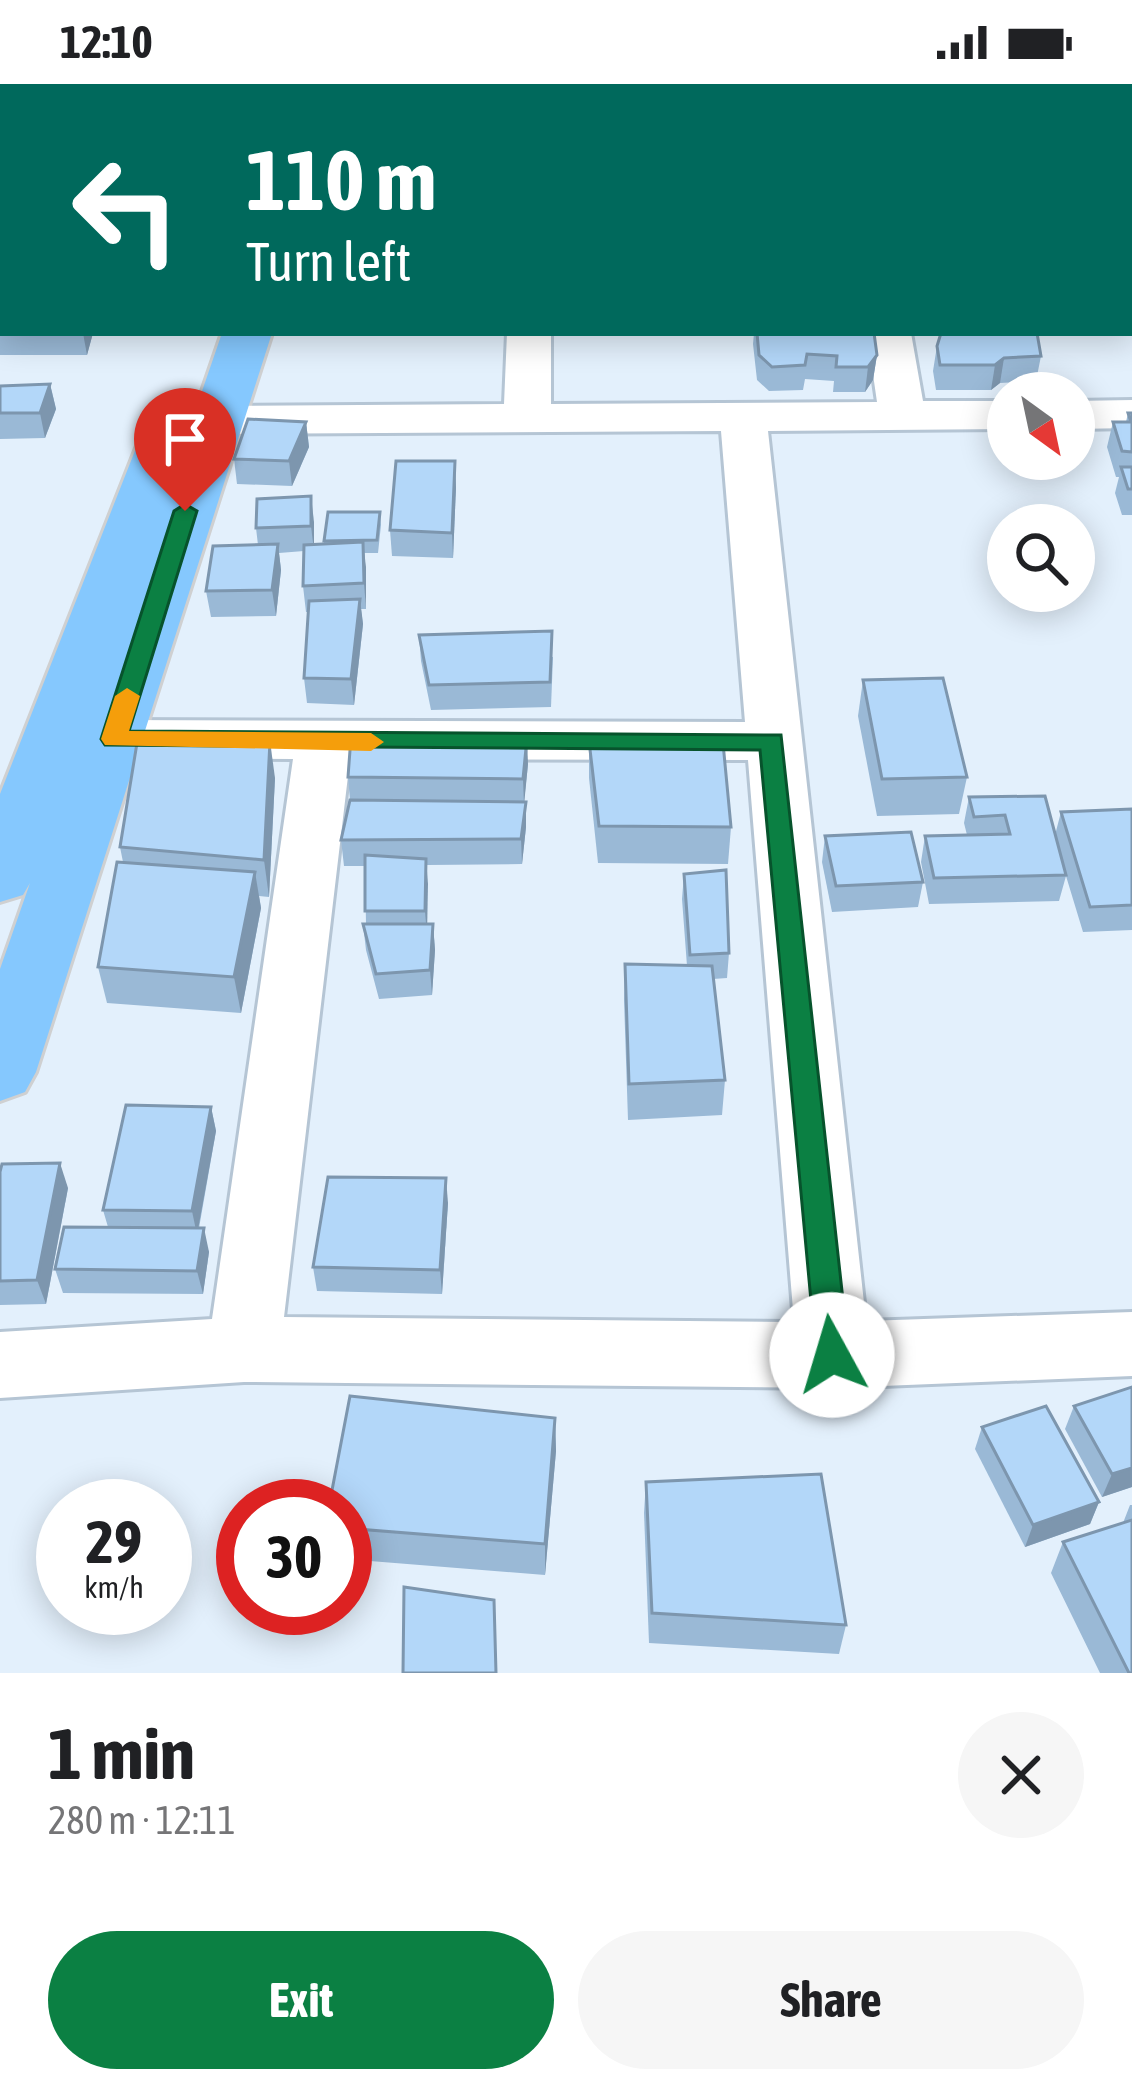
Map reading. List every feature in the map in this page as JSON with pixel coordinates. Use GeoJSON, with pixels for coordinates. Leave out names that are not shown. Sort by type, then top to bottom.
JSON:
{"type":"FeatureCollection","features":[{"type":"Feature","properties":{"kind":"main road"},"geometry":{"type":"LineString","coordinates":[[0,878],[203,336]]}},
{"type":"Feature","properties":{"kind":"main road"},"geometry":{"type":"LineString","coordinates":[[0,1072],[114,739],[214,420],[246,336]]}},
{"type":"Feature","properties":{"kind":"street"},"geometry":{"type":"LineString","coordinates":[[527,416],[530,336]]}},
{"type":"Feature","properties":{"kind":"street"},"geometry":{"type":"LineString","coordinates":[[889,336],[902,414]]}},
{"type":"Feature","properties":{"kind":"street"},"geometry":{"type":"LineString","coordinates":[[1095,415],[1132,414]]}},
{"type":"Feature","properties":{"kind":"street"},"geometry":{"type":"LineString","coordinates":[[743,415],[832,1355]]}},
{"type":"Feature","properties":{"kind":"street"},"geometry":{"type":"LineString","coordinates":[[214,420],[987,415]]}},
{"type":"Feature","properties":{"kind":"street"},"geometry":{"type":"LineString","coordinates":[[114,739],[772,741]]}},
{"type":"Feature","properties":{"kind":"street"},"geometry":{"type":"LineString","coordinates":[[244,1349],[324,742]]}},
{"type":"Feature","properties":{"kind":"street"},"geometry":{"type":"LineString","coordinates":[[0,1365],[244,1349],[832,1355],[1132,1344]]}},
{"type":"Feature","properties":{"kind":"building"},"geometry":{"type":"Polygon","coordinates":[[[757,336],[874,336],[877,355],[868,367],[836,367],[837,356],[807,354],[805,365],[772,367],[759,355],[757,336]]]}},
{"type":"Feature","properties":{"kind":"building"},"geometry":{"type":"Polygon","coordinates":[[[940,336],[1038,336],[1041,356],[1004,358],[995,365],[940,365],[940,336]]]}},
{"type":"Feature","properties":{"kind":"building"},"geometry":{"type":"Polygon","coordinates":[[[50,384],[40,413],[0,413],[0,386],[50,384]]]}},
{"type":"Feature","properties":{"kind":"building"},"geometry":{"type":"Polygon","coordinates":[[[1128,413],[1132,413],[1132,452],[1122,451],[1113,422],[1131,422],[1128,413]]]}},
{"type":"Feature","properties":{"kind":"building"},"geometry":{"type":"Polygon","coordinates":[[[248,419],[306,422],[289,461],[234,459],[248,419]]]}},
{"type":"Feature","properties":{"kind":"building"},"geometry":{"type":"Polygon","coordinates":[[[396,461],[455,461],[452,533],[390,530],[396,461]]]}},
{"type":"Feature","properties":{"kind":"building"},"geometry":{"type":"Polygon","coordinates":[[[1121,467],[1132,467],[1132,489],[1128,489],[1121,467]]]}},
{"type":"Feature","properties":{"kind":"building"},"geometry":{"type":"Polygon","coordinates":[[[311,496],[311,526],[256,528],[257,499],[311,496]]]}},
{"type":"Feature","properties":{"kind":"building"},"geometry":{"type":"Polygon","coordinates":[[[328,512],[380,512],[377,540],[324,541],[328,512]]]}},
{"type":"Feature","properties":{"kind":"building"},"geometry":{"type":"Polygon","coordinates":[[[363,542],[364,583],[303,586],[304,545],[363,542]]]}},
{"type":"Feature","properties":{"kind":"building"},"geometry":{"type":"Polygon","coordinates":[[[278,544],[272,590],[206,591],[213,546],[278,544]]]}},
{"type":"Feature","properties":{"kind":"building"},"geometry":{"type":"Polygon","coordinates":[[[360,599],[351,679],[304,678],[309,601],[360,599]]]}},
{"type":"Feature","properties":{"kind":"building"},"geometry":{"type":"Polygon","coordinates":[[[552,631],[550,682],[429,685],[419,635],[552,631]]]}},
{"type":"Feature","properties":{"kind":"building"},"geometry":{"type":"Polygon","coordinates":[[[943,678],[967,777],[882,779],[863,680],[943,678]]]}},
{"type":"Feature","properties":{"kind":"building"},"geometry":{"type":"Polygon","coordinates":[[[351,737],[527,738],[523,779],[348,777],[351,737]]]}},
{"type":"Feature","properties":{"kind":"building"},"geometry":{"type":"Polygon","coordinates":[[[270,741],[264,860],[120,847],[137,743],[270,741]]]}},
{"type":"Feature","properties":{"kind":"building"},"geometry":{"type":"Polygon","coordinates":[[[589,741],[723,743],[731,827],[599,826],[589,741]]]}},
{"type":"Feature","properties":{"kind":"building"},"geometry":{"type":"Polygon","coordinates":[[[1045,796],[1066,875],[934,878],[925,836],[1010,834],[1005,815],[974,817],[969,797],[1045,796]]]}},
{"type":"Feature","properties":{"kind":"building"},"geometry":{"type":"Polygon","coordinates":[[[350,800],[526,802],[521,839],[341,840],[350,800]]]}},
{"type":"Feature","properties":{"kind":"building"},"geometry":{"type":"Polygon","coordinates":[[[1132,809],[1132,905],[1090,907],[1061,812],[1132,809]]]}},
{"type":"Feature","properties":{"kind":"building"},"geometry":{"type":"Polygon","coordinates":[[[911,832],[923,882],[836,886],[825,836],[911,832]]]}},
{"type":"Feature","properties":{"kind":"building"},"geometry":{"type":"Polygon","coordinates":[[[365,855],[426,859],[425,911],[365,911],[365,855]]]}},
{"type":"Feature","properties":{"kind":"building"},"geometry":{"type":"Polygon","coordinates":[[[117,862],[255,872],[234,977],[98,967],[117,862]]]}},
{"type":"Feature","properties":{"kind":"building"},"geometry":{"type":"Polygon","coordinates":[[[726,870],[729,953],[690,955],[684,874],[726,870]]]}},
{"type":"Feature","properties":{"kind":"building"},"geometry":{"type":"Polygon","coordinates":[[[363,924],[433,924],[430,970],[376,974],[363,924]]]}},
{"type":"Feature","properties":{"kind":"building"},"geometry":{"type":"Polygon","coordinates":[[[625,964],[712,966],[725,1080],[629,1084],[625,964]]]}},
{"type":"Feature","properties":{"kind":"building"},"geometry":{"type":"Polygon","coordinates":[[[126,1105],[211,1107],[192,1211],[103,1210],[126,1105]]]}},
{"type":"Feature","properties":{"kind":"building"},"geometry":{"type":"Polygon","coordinates":[[[60,1163],[37,1280],[0,1281],[2,1164],[60,1163]]]}},
{"type":"Feature","properties":{"kind":"building"},"geometry":{"type":"Polygon","coordinates":[[[328,1177],[446,1178],[440,1270],[313,1267],[328,1177]]]}},
{"type":"Feature","properties":{"kind":"building"},"geometry":{"type":"Polygon","coordinates":[[[64,1227],[204,1228],[197,1271],[55,1269],[64,1227]]]}},
{"type":"Feature","properties":{"kind":"building"},"geometry":{"type":"Polygon","coordinates":[[[1132,1387],[1132,1468],[1112,1474],[1074,1406],[1132,1387]]]}},
{"type":"Feature","properties":{"kind":"building"},"geometry":{"type":"Polygon","coordinates":[[[350,1396],[555,1418],[545,1544],[372,1530],[372,1479],[334,1479],[350,1396]]]}},
{"type":"Feature","properties":{"kind":"building"},"geometry":{"type":"Polygon","coordinates":[[[1046,1406],[1099,1502],[1033,1525],[982,1427],[1046,1406]]]}},
{"type":"Feature","properties":{"kind":"building"},"geometry":{"type":"Polygon","coordinates":[[[821,1474],[846,1625],[652,1613],[646,1482],[821,1474]]]}},
{"type":"Feature","properties":{"kind":"building"},"geometry":{"type":"Polygon","coordinates":[[[1132,1520],[1132,1673],[1129,1673],[1063,1542],[1132,1520]]]}},
{"type":"Feature","properties":{"kind":"building"},"geometry":{"type":"Polygon","coordinates":[[[404,1587],[494,1600],[496,1673],[403,1673],[404,1587]]]}},
{"type":"Feature","properties":{"kind":"slow traffic"},"geometry":{"type":"LineString","coordinates":[[127,696],[114,739],[371,742]]}},
{"type":"Feature","properties":{"kind":"route"},"geometry":{"type":"LineString","coordinates":[[185,511],[114,739],[772,741],[832,1355]]}}]}
